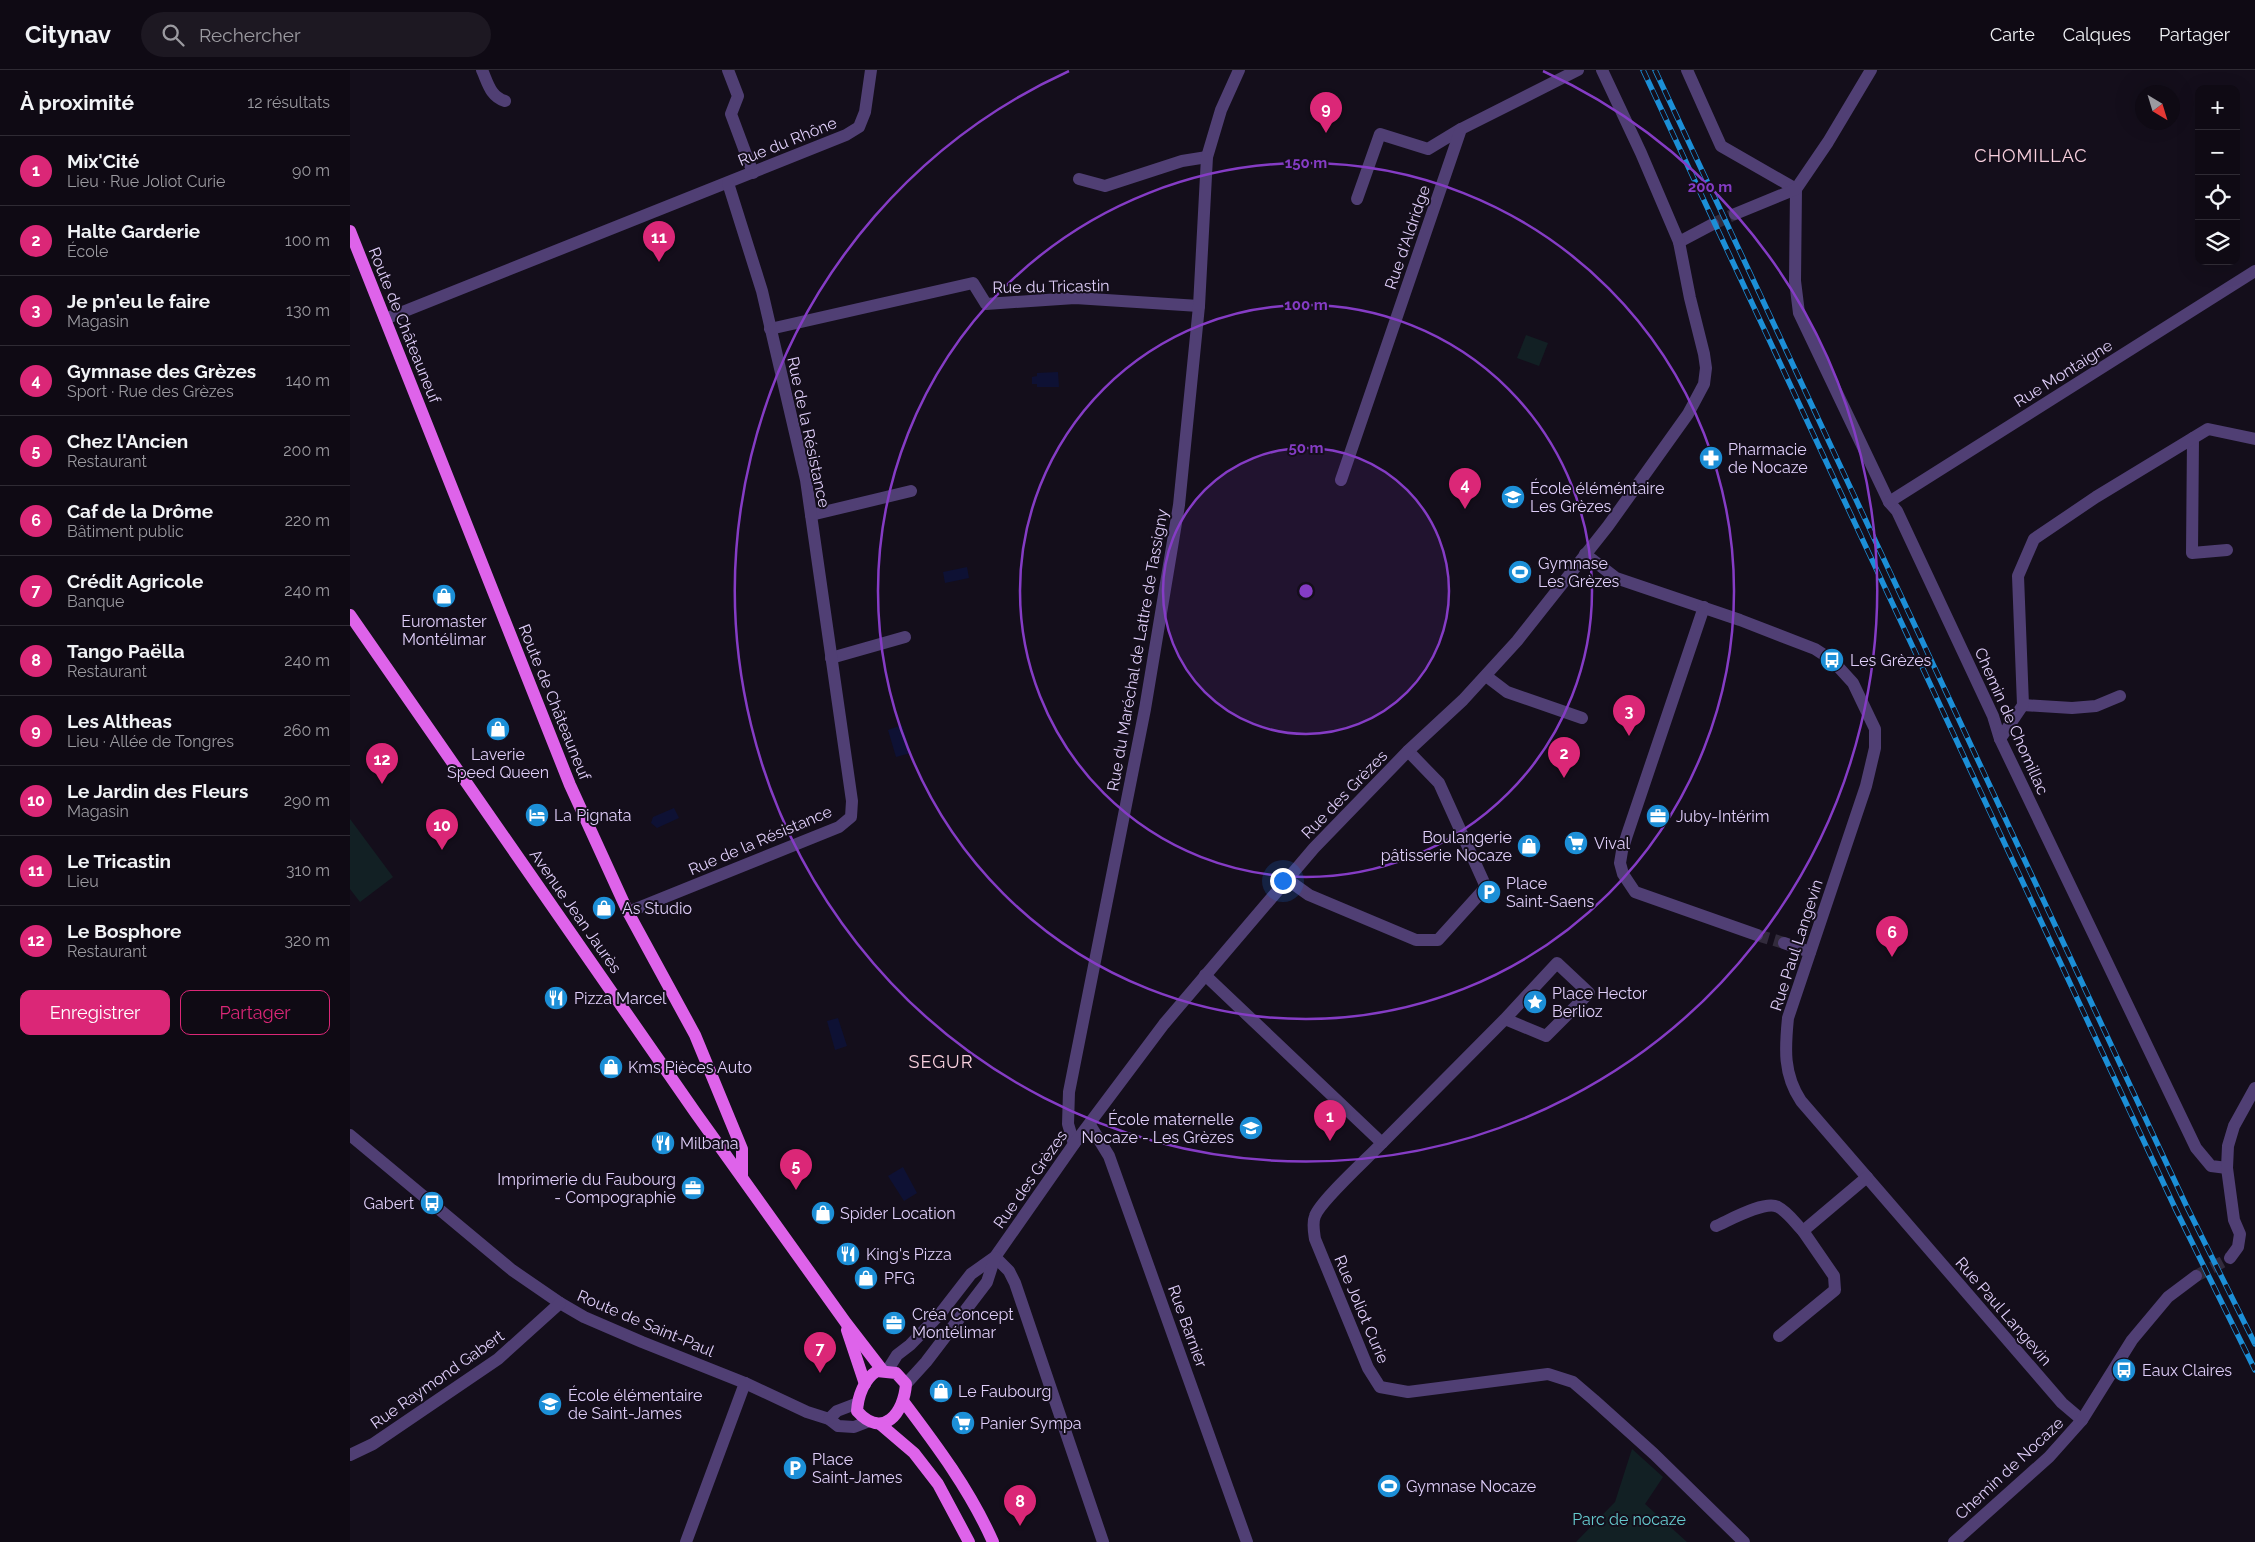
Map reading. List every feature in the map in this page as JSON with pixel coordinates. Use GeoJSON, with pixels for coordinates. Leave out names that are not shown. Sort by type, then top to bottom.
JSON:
{"type":"FeatureCollection","features":[{"type":"Feature","properties":{"kind":"main road","name":"Route de Châteauneuf"},"geometry":{"type":"LineString","coordinates":[[350,230],[552,740],[628,912],[695,1035],[742,1149],[742,1177]]}},
{"type":"Feature","properties":{"kind":"main road","name":"Avenue Jean Jaurès"},"geometry":{"type":"LineString","coordinates":[[350,615],[742,1177],[846,1323],[885,1371]]}},
{"type":"Feature","properties":{"kind":"main road","name":"Avenue Jean Jaurès"},"geometry":{"type":"LineString","coordinates":[[846,1323],[853,1352],[865,1384]]}},
{"type":"Feature","properties":{"kind":"main road"},"geometry":{"type":"LineString","coordinates":[[885,1371],[896,1373],[906,1384],[903,1402],[887,1422],[880,1424],[867,1422],[857,1411],[865,1384],[871,1375],[885,1371]]}},
{"type":"Feature","properties":{"kind":"main road"},"geometry":{"type":"LineString","coordinates":[[903,1402],[960,1480],[992,1542]]}},
{"type":"Feature","properties":{"kind":"main road"},"geometry":{"type":"LineString","coordinates":[[880,1424],[914,1454],[938,1484],[969,1542]]}},
{"type":"Feature","properties":{"kind":"street"},"geometry":{"type":"LineString","coordinates":[[482,70],[490,90],[497,98],[504,101]]}},
{"type":"Feature","properties":{"kind":"street"},"geometry":{"type":"LineString","coordinates":[[728,70],[738,96],[731,114],[752,173]]}},
{"type":"Feature","properties":{"kind":"street","name":"Rue du Rhône"},"geometry":{"type":"LineString","coordinates":[[728,182],[832,142],[859,127],[865,112],[871,70]]}},
{"type":"Feature","properties":{"kind":"street","name":"Rue du Maréchal de Lattre de Tassigny"},"geometry":{"type":"LineString","coordinates":[[1074,1144],[1068,1124],[1068,1092],[1145,709],[1179,505],[1199,306],[1207,157],[1212,135],[1239,70]]}},
{"type":"Feature","properties":{"kind":"street"},"geometry":{"type":"LineString","coordinates":[[1357,199],[1380,134],[1428,149],[1461,129],[1578,70]]}},
{"type":"Feature","properties":{"kind":"street","name":"Rue des Grèzes"},"geometry":{"type":"LineString","coordinates":[[906,1384],[926,1362],[987,1282],[995,1257],[1074,1144],[1164,1024],[1314,848],[1408,751],[1463,700],[1517,641],[1608,526],[1688,414],[1704,384],[1706,368],[1704,354],[1679,242],[1641,153],[1602,70]]}},
{"type":"Feature","properties":{"kind":"street"},"geometry":{"type":"LineString","coordinates":[[1687,70],[1721,146],[1796,189]]}},
{"type":"Feature","properties":{"kind":"street"},"geometry":{"type":"LineString","coordinates":[[1735,214],[1796,189],[1828,142],[1871,70]]}},
{"type":"Feature","properties":{"kind":"street","name":"Rue d'Aldridge"},"geometry":{"type":"LineString","coordinates":[[1341,480],[1461,129]]}},
{"type":"Feature","properties":{"kind":"street"},"geometry":{"type":"LineString","coordinates":[[1079,179],[1105,186],[1182,161],[1207,157]]}},
{"type":"Feature","properties":{"kind":"street"},"geometry":{"type":"LineString","coordinates":[[385,318],[728,182]]}},
{"type":"Feature","properties":{"kind":"street","name":"Rue de la Résistance"},"geometry":{"type":"LineString","coordinates":[[628,912],[830,831],[839,827],[851,817],[852,801],[806,480],[762,291],[728,182]]}},
{"type":"Feature","properties":{"kind":"street","name":"Chemin de Chomillac"},"geometry":{"type":"LineString","coordinates":[[1796,189],[1795,281],[1799,313],[1889,502],[1897,511],[1993,716],[2000,739],[2196,1148],[2210,1166],[2227,1168]]}},
{"type":"Feature","properties":{"kind":"street"},"geometry":{"type":"LineString","coordinates":[[1679,242],[1713,224]]}},
{"type":"Feature","properties":{"kind":"street","name":"Rue Montaigne"},"geometry":{"type":"LineString","coordinates":[[1889,502],[2255,271]]}},
{"type":"Feature","properties":{"kind":"street","name":"Rue du Tricastin"},"geometry":{"type":"LineString","coordinates":[[770,329],[973,283],[986,304],[1075,298],[1199,306]]}},
{"type":"Feature","properties":{"kind":"street"},"geometry":{"type":"LineString","coordinates":[[2000,739],[2022,706],[2018,576],[2034,539],[2096,497],[2208,429],[2255,439]]}},
{"type":"Feature","properties":{"kind":"street"},"geometry":{"type":"LineString","coordinates":[[2193,438],[2192,553],[2227,550]]}},
{"type":"Feature","properties":{"kind":"street"},"geometry":{"type":"LineString","coordinates":[[811,515],[911,491]]}},
{"type":"Feature","properties":{"kind":"street","name":"Rue Paul Langevin"},"geometry":{"type":"LineString","coordinates":[[1585,554],[1616,578],[1704,607],[1816,649],[1832,660],[1853,683],[1875,729],[1875,748],[1866,786],[1788,1018],[1786,1048],[1791,1086],[1801,1101],[2062,1403],[2082,1420]]}},
{"type":"Feature","properties":{"kind":"street"},"geometry":{"type":"LineString","coordinates":[[1704,607],[1627,835],[1620,863],[1622,874],[1636,892],[1757,935]]}},
{"type":"Feature","properties":{"kind":"street"},"geometry":{"type":"LineString","coordinates":[[831,658],[905,637]]}},
{"type":"Feature","properties":{"kind":"street"},"geometry":{"type":"LineString","coordinates":[[1486,676],[1506,692],[1582,718]]}},
{"type":"Feature","properties":{"kind":"street"},"geometry":{"type":"LineString","coordinates":[[2022,706],[2072,708],[2096,706],[2120,696]]}},
{"type":"Feature","properties":{"kind":"street"},"geometry":{"type":"LineString","coordinates":[[1288,880],[1309,895],[1416,940],[1438,940],[1486,886],[1438,783],[1408,751]]}},
{"type":"Feature","properties":{"kind":"street"},"geometry":{"type":"LineString","coordinates":[[1784,944],[1810,952]]}},
{"type":"Feature","properties":{"kind":"street"},"geometry":{"type":"LineString","coordinates":[[1205,975],[1382,1144],[1505,1019],[1557,963],[1589,993],[1546,1036],[1505,1019]]}},
{"type":"Feature","properties":{"kind":"street"},"geometry":{"type":"LineString","coordinates":[[2230,1258],[2238,1247],[2240,1234],[2234,1220],[2227,1168],[2228,1146],[2234,1126],[2255,1088]]}},
{"type":"Feature","properties":{"kind":"street","name":"Rue Barnier"},"geometry":{"type":"LineString","coordinates":[[1090,1125],[1109,1156],[1248,1542]]}},
{"type":"Feature","properties":{"kind":"street","name":"Route de Saint-Paul"},"geometry":{"type":"LineString","coordinates":[[350,1135],[512,1270],[560,1303],[642,1342],[745,1382],[807,1412],[829,1419],[838,1426],[854,1427],[867,1422]]}},
{"type":"Feature","properties":{"kind":"street","name":"Rue Joliot Curie"},"geometry":{"type":"LineString","coordinates":[[1382,1144],[1323,1202],[1314,1216],[1316,1239],[1365,1360],[1380,1387],[1408,1392],[1548,1374],[1563,1378],[1584,1392],[1654,1454],[1744,1542]]}},
{"type":"Feature","properties":{"kind":"street"},"geometry":{"type":"LineString","coordinates":[[1803,1231],[1867,1177]]}},
{"type":"Feature","properties":{"kind":"street"},"geometry":{"type":"LineString","coordinates":[[1716,1226],[1766,1205],[1776,1205],[1803,1231],[1834,1276],[1834,1290],[1779,1336]]}},
{"type":"Feature","properties":{"kind":"street"},"geometry":{"type":"LineString","coordinates":[[995,1257],[1009,1272],[1015,1283],[1088,1503],[1103,1542]]}},
{"type":"Feature","properties":{"kind":"street","name":"Rue des Grèzes"},"geometry":{"type":"LineString","coordinates":[[885,1371],[897,1355],[910,1345],[940,1314],[971,1274],[995,1257]]}},
{"type":"Feature","properties":{"kind":"street","name":"Chemin de Nocaze"},"geometry":{"type":"LineString","coordinates":[[1954,1542],[2049,1456],[2082,1420],[2132,1340],[2168,1298],[2196,1276]]}},
{"type":"Feature","properties":{"kind":"street","name":"Rue Raymond Gabert"},"geometry":{"type":"LineString","coordinates":[[350,1455],[373,1444],[498,1359],[560,1303]]}},
{"type":"Feature","properties":{"kind":"street"},"geometry":{"type":"LineString","coordinates":[[686,1542],[745,1382]]}},
{"type":"Feature","properties":{"kind":"street"},"geometry":{"type":"LineString","coordinates":[[829,1419],[837,1412],[858,1403]]}},
{"type":"Feature","properties":{"kind":"green space"},"geometry":{"type":"Polygon","coordinates":[[[1526,335],[1548,343],[1539,366],[1517,358],[1526,335]]]}},
{"type":"Feature","properties":{"kind":"green space"},"geometry":{"type":"Polygon","coordinates":[[[350,819],[393,877],[360,902],[350,889],[350,819]]]}},
{"type":"Feature","properties":{"kind":"green space","name":"Parc de nocaze"},"geometry":{"type":"Polygon","coordinates":[[[1632,1449],[1663,1477],[1645,1504],[1687,1542],[1576,1542],[1615,1502],[1632,1449]]]}},
{"type":"Feature","properties":{"kind":"shaded area"},"geometry":{"type":"Polygon","coordinates":[[[1058,372],[1059,387],[1037,387],[1037,384],[1032,384],[1032,377],[1037,376],[1037,373],[1058,372]]]}},
{"type":"Feature","properties":{"kind":"shaded area"},"geometry":{"type":"Polygon","coordinates":[[[967,567],[969,578],[945,583],[943,572],[967,567]]]}},
{"type":"Feature","properties":{"kind":"shaded area"},"geometry":{"type":"Polygon","coordinates":[[[902,725],[911,753],[896,757],[888,730],[902,725]]]}},
{"type":"Feature","properties":{"kind":"shaded area"},"geometry":{"type":"Polygon","coordinates":[[[674,808],[679,818],[657,828],[651,823],[653,817],[674,808]]]}},
{"type":"Feature","properties":{"kind":"shaded area"},"geometry":{"type":"Polygon","coordinates":[[[838,1018],[847,1046],[835,1050],[827,1021],[838,1018]]]}},
{"type":"Feature","properties":{"kind":"shaded area"},"geometry":{"type":"Polygon","coordinates":[[[903,1167],[917,1193],[904,1201],[888,1176],[903,1167]]]}},
{"type":"Feature","properties":{"kind":"tunnel"},"geometry":{"type":"LineString","coordinates":[[1713,224],[1735,214]]}},
{"type":"Feature","properties":{"kind":"tunnel"},"geometry":{"type":"LineString","coordinates":[[1757,935],[1784,943]]}},
{"type":"Feature","properties":{"kind":"tunnel"},"geometry":{"type":"LineString","coordinates":[[2196,1276],[2230,1258]]}},
{"type":"Feature","properties":{"kind":"railway"},"geometry":{"type":"LineString","coordinates":[[1643,70],[2176,1210],[2255,1370]]}},
{"type":"Feature","properties":{"kind":"railway"},"geometry":{"type":"LineString","coordinates":[[1655,70],[2186,1205],[2255,1344]]}},
{"type":"Feature","properties":{"kind":"place","name":"Les Altheas"},"geometry":{"type":"Point","coordinates":[1326,133]}},
{"type":"Feature","properties":{"kind":"place","name":"Le Tricastin"},"geometry":{"type":"Point","coordinates":[659,262]}},
{"type":"Feature","properties":{"kind":"place","name":"Pharmacie de Nocaze"},"geometry":{"type":"Point","coordinates":[1711,458]}},
{"type":"Feature","properties":{"kind":"place","name":"École éléméntaire Les Grèzes"},"geometry":{"type":"Point","coordinates":[1513,497]}},
{"type":"Feature","properties":{"kind":"place","name":"Gymnase des Grèzes"},"geometry":{"type":"Point","coordinates":[1465,509]}},
{"type":"Feature","properties":{"kind":"place","name":"Gymnase Les Grèzes"},"geometry":{"type":"Point","coordinates":[1520,572]}},
{"type":"Feature","properties":{"kind":"place","name":"Euromaster Montélimar"},"geometry":{"type":"Point","coordinates":[444,596]}},
{"type":"Feature","properties":{"kind":"place","name":"Les Grèzes"},"geometry":{"type":"Point","coordinates":[1832,660]}},
{"type":"Feature","properties":{"kind":"place","name":"Laverie Speed Queen"},"geometry":{"type":"Point","coordinates":[498,729]}},
{"type":"Feature","properties":{"kind":"place","name":"Je pn'eu le faire"},"geometry":{"type":"Point","coordinates":[1629,736]}},
{"type":"Feature","properties":{"kind":"place","name":"Halte Garderie"},"geometry":{"type":"Point","coordinates":[1564,778]}},
{"type":"Feature","properties":{"kind":"place","name":"Le Bosphore"},"geometry":{"type":"Point","coordinates":[382,784]}},
{"type":"Feature","properties":{"kind":"place","name":"La Pignata"},"geometry":{"type":"Point","coordinates":[537,815]}},
{"type":"Feature","properties":{"kind":"place","name":"Juby-Intérim"},"geometry":{"type":"Point","coordinates":[1658,816]}},
{"type":"Feature","properties":{"kind":"place","name":"Vival"},"geometry":{"type":"Point","coordinates":[1576,843]}},
{"type":"Feature","properties":{"kind":"place","name":"Boulangerie pâtisserie Nocaze"},"geometry":{"type":"Point","coordinates":[1529,846]}},
{"type":"Feature","properties":{"kind":"place","name":"Le Jardin des Fleurs"},"geometry":{"type":"Point","coordinates":[442,850]}},
{"type":"Feature","properties":{"kind":"place","name":"Place Saint-Saens"},"geometry":{"type":"Point","coordinates":[1489,892]}},
{"type":"Feature","properties":{"kind":"place","name":"As Studio"},"geometry":{"type":"Point","coordinates":[604,908]}},
{"type":"Feature","properties":{"kind":"place","name":"Caf de la Drôme"},"geometry":{"type":"Point","coordinates":[1892,957]}},
{"type":"Feature","properties":{"kind":"place","name":"Pizza Marcel"},"geometry":{"type":"Point","coordinates":[556,998]}},
{"type":"Feature","properties":{"kind":"place","name":"Place Hector Berlioz"},"geometry":{"type":"Point","coordinates":[1535,1002]}},
{"type":"Feature","properties":{"kind":"place","name":"Kms Pièces Auto"},"geometry":{"type":"Point","coordinates":[611,1067]}},
{"type":"Feature","properties":{"kind":"place","name":"École maternelle Nocaze - Les Grèzes"},"geometry":{"type":"Point","coordinates":[1251,1128]}},
{"type":"Feature","properties":{"kind":"place","name":"Mix'Cité"},"geometry":{"type":"Point","coordinates":[1330,1141]}},
{"type":"Feature","properties":{"kind":"place","name":"Milbana"},"geometry":{"type":"Point","coordinates":[663,1143]}},
{"type":"Feature","properties":{"kind":"place","name":"Imprimerie du Faubourg - Compographie"},"geometry":{"type":"Point","coordinates":[693,1188]}},
{"type":"Feature","properties":{"kind":"place","name":"Chez l'Ancien"},"geometry":{"type":"Point","coordinates":[796,1190]}},
{"type":"Feature","properties":{"kind":"place","name":"Gabert"},"geometry":{"type":"Point","coordinates":[432,1203]}},
{"type":"Feature","properties":{"kind":"place","name":"Spider Location"},"geometry":{"type":"Point","coordinates":[823,1213]}},
{"type":"Feature","properties":{"kind":"place","name":"King's Pizza"},"geometry":{"type":"Point","coordinates":[848,1254]}},
{"type":"Feature","properties":{"kind":"place","name":"PFG"},"geometry":{"type":"Point","coordinates":[866,1278]}},
{"type":"Feature","properties":{"kind":"place","name":"Créa Concept Montélimar"},"geometry":{"type":"Point","coordinates":[894,1323]}},
{"type":"Feature","properties":{"kind":"place","name":"Eaux Claires"},"geometry":{"type":"Point","coordinates":[2124,1370]}},
{"type":"Feature","properties":{"kind":"place","name":"Crédit Agricole"},"geometry":{"type":"Point","coordinates":[820,1373]}},
{"type":"Feature","properties":{"kind":"place","name":"Le Faubourg"},"geometry":{"type":"Point","coordinates":[941,1391]}},
{"type":"Feature","properties":{"kind":"place","name":"École élémentaire de Saint-James"},"geometry":{"type":"Point","coordinates":[550,1404]}},
{"type":"Feature","properties":{"kind":"place","name":"Panier Sympa"},"geometry":{"type":"Point","coordinates":[963,1423]}},
{"type":"Feature","properties":{"kind":"place","name":"Place Saint-James"},"geometry":{"type":"Point","coordinates":[795,1468]}},
{"type":"Feature","properties":{"kind":"place","name":"Gymnase Nocaze"},"geometry":{"type":"Point","coordinates":[1389,1486]}},
{"type":"Feature","properties":{"kind":"place","name":"Tango Paëlla"},"geometry":{"type":"Point","coordinates":[1020,1526]}},
{"type":"Feature","properties":{"kind":"district","name":"CHOMILLAC"},"geometry":{"type":"Point","coordinates":[2031,156]}},
{"type":"Feature","properties":{"kind":"district","name":"SEGUR"},"geometry":{"type":"Point","coordinates":[941,1062]}}]}
